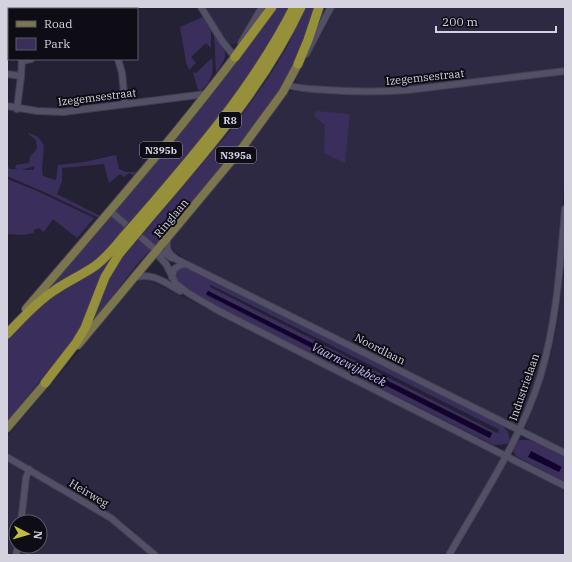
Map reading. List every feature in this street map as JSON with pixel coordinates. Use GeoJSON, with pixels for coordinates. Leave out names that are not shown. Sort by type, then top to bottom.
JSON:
{"type":"FeatureCollection","features":[{"type":"Feature","properties":{"kind":"highway"},"geometry":{"type":"LineString","coordinates":[[235,57],[272,7]]}},
{"type":"Feature","properties":{"kind":"highway","name":"R8"},"geometry":{"type":"LineString","coordinates":[[45,383],[76,343],[85,328],[105,277],[126,240],[232,106],[268,54],[294,7]]}},
{"type":"Feature","properties":{"kind":"highway","name":"R8"},"geometry":{"type":"LineString","coordinates":[[141,222],[206,151],[238,110],[274,57],[301,7]]}},
{"type":"Feature","properties":{"kind":"highway"},"geometry":{"type":"LineString","coordinates":[[298,64],[319,7]]}},
{"type":"Feature","properties":{"kind":"highway","name":"R8"},"geometry":{"type":"LineString","coordinates":[[7,334],[31,309],[54,290],[94,266],[113,249],[126,240]]}},
{"type":"Feature","properties":{"kind":"main road","name":"N395b"},"geometry":{"type":"LineString","coordinates":[[7,334],[199,103],[235,57]]}},
{"type":"Feature","properties":{"kind":"main road","name":"Ringlaan"},"geometry":{"type":"LineString","coordinates":[[7,428],[242,148],[287,85],[298,64]]}},
{"type":"Feature","properties":{"kind":"street"},"geometry":{"type":"LineString","coordinates":[[201,7],[222,41],[235,57]]}},
{"type":"Feature","properties":{"kind":"street","name":"N395b"},"geometry":{"type":"LineString","coordinates":[[235,57],[241,42],[262,7]]}},
{"type":"Feature","properties":{"kind":"street","name":"Ringlaan"},"geometry":{"type":"LineString","coordinates":[[298,64],[316,37],[331,7]]}},
{"type":"Feature","properties":{"kind":"street"},"geometry":{"type":"LineString","coordinates":[[17,109],[22,60]]}},
{"type":"Feature","properties":{"kind":"street"},"geometry":{"type":"LineString","coordinates":[[118,60],[122,73],[125,104]]}},
{"type":"Feature","properties":{"kind":"street","name":"Izegemsestraat"},"geometry":{"type":"LineString","coordinates":[[287,85],[299,88],[357,92],[388,92],[565,71]]}},
{"type":"Feature","properties":{"kind":"street"},"geometry":{"type":"LineString","coordinates":[[7,74],[21,76]]}},
{"type":"Feature","properties":{"kind":"street","name":"Izegemsestraat"},"geometry":{"type":"LineString","coordinates":[[7,106],[17,109],[63,112],[206,94]]}},
{"type":"Feature","properties":{"kind":"street"},"geometry":{"type":"LineString","coordinates":[[190,95],[197,99],[199,103]]}},
{"type":"Feature","properties":{"kind":"street","name":"Industrielaan"},"geometry":{"type":"LineString","coordinates":[[449,555],[520,430],[541,375],[547,354],[562,272],[565,208]]}},
{"type":"Feature","properties":{"kind":"street","name":"Noordlaan"},"geometry":{"type":"LineString","coordinates":[[110,211],[157,251],[160,251],[169,257],[230,285],[565,453]]}},
{"type":"Feature","properties":{"kind":"street"},"geometry":{"type":"LineString","coordinates":[[168,238],[167,249],[169,254],[176,259]]}},
{"type":"Feature","properties":{"kind":"street","name":"Noordlaan"},"geometry":{"type":"LineString","coordinates":[[157,251],[157,254],[166,264],[176,284],[188,293]]}},
{"type":"Feature","properties":{"kind":"street"},"geometry":{"type":"LineString","coordinates":[[172,277],[174,269],[181,264],[185,264]]}},
{"type":"Feature","properties":{"kind":"street","name":"Noordlaan"},"geometry":{"type":"LineString","coordinates":[[134,278],[149,275],[188,293],[219,311],[565,486]]}},
{"type":"Feature","properties":{"kind":"street","name":"Heirweg"},"geometry":{"type":"LineString","coordinates":[[7,457],[111,518],[155,555]]}},
{"type":"Feature","properties":{"kind":"street"},"geometry":{"type":"LineString","coordinates":[[22,514],[26,478],[29,470]]}},
{"type":"Feature","properties":{"kind":"shaded area"},"geometry":{"type":"Polygon","coordinates":[[[205,7],[258,7],[238,41],[234,44],[230,44],[221,35],[205,7]]]}},
{"type":"Feature","properties":{"kind":"shaded area"},"geometry":{"type":"Polygon","coordinates":[[[335,7],[565,7],[565,68],[369,90],[303,87],[299,85],[295,79],[327,25],[335,7]]]}},
{"type":"Feature","properties":{"kind":"shaded area"},"geometry":{"type":"Polygon","coordinates":[[[561,73],[565,75],[565,177],[554,300],[540,370],[529,403],[521,420],[517,424],[514,425],[196,266],[175,252],[172,248],[171,244],[173,238],[244,151],[288,92],[391,95],[561,73]]]}},
{"type":"Feature","properties":{"kind":"shaded area"},"geometry":{"type":"Polygon","coordinates":[[[565,278],[565,451],[527,430],[526,426],[551,355],[558,320],[563,279],[565,278]]]}},
{"type":"Feature","properties":{"kind":"shaded area"},"geometry":{"type":"Polygon","coordinates":[[[139,280],[146,280],[161,286],[497,454],[499,456],[499,461],[447,555],[159,555],[128,526],[7,452],[7,437],[139,280]]]}},
{"type":"Feature","properties":{"kind":"shaded area"},"geometry":{"type":"Polygon","coordinates":[[[7,460],[18,466],[23,471],[24,475],[19,514],[8,514],[8,554],[13,554],[7,555],[7,460]]]}},
{"type":"Feature","properties":{"kind":"shaded area"},"geometry":{"type":"Polygon","coordinates":[[[510,461],[565,488],[565,555],[453,555],[505,464],[510,461]]]}},
{"type":"Feature","properties":{"kind":"shaded area"},"geometry":{"type":"Polygon","coordinates":[[[31,477],[36,477],[110,521],[152,555],[19,555],[48,554],[48,514],[24,514],[31,477]]]}},
{"type":"Feature","properties":{"kind":"green space"},"geometry":{"type":"Polygon","coordinates":[[[275,7],[290,7],[283,22],[231,103],[100,259],[44,293],[275,7]]]}},
{"type":"Feature","properties":{"kind":"green space"},"geometry":{"type":"Polygon","coordinates":[[[306,7],[315,7],[298,57],[284,85],[254,126],[185,213],[138,263],[84,333],[110,273],[235,125],[268,78],[287,47],[306,7]]]}},
{"type":"Feature","properties":{"kind":"green space"},"geometry":{"type":"Polygon","coordinates":[[[203,17],[211,28],[211,48],[206,43],[191,57],[196,63],[189,70],[186,62],[180,27],[203,17]]]}},
{"type":"Feature","properties":{"kind":"green space"},"geometry":{"type":"Polygon","coordinates":[[[214,33],[222,45],[225,53],[225,57],[216,73],[214,33]]]}},
{"type":"Feature","properties":{"kind":"green space"},"geometry":{"type":"Polygon","coordinates":[[[212,58],[213,69],[208,83],[201,91],[198,90],[193,72],[196,73],[212,58]]]}},
{"type":"Feature","properties":{"kind":"green space"},"geometry":{"type":"Polygon","coordinates":[[[316,111],[350,114],[345,163],[324,153],[325,125],[314,116],[316,111]]]}},
{"type":"Feature","properties":{"kind":"green space"},"geometry":{"type":"Polygon","coordinates":[[[29,133],[38,137],[44,145],[43,176],[56,180],[58,165],[84,162],[116,155],[119,169],[126,172],[138,172],[135,176],[129,173],[124,177],[120,174],[109,183],[104,164],[62,168],[62,181],[57,194],[100,216],[99,218],[7,176],[7,168],[9,167],[9,169],[17,169],[15,167],[16,165],[29,163],[30,157],[37,148],[36,140],[28,134],[29,133]],[[34,166],[22,170],[34,170],[34,166]]]}},
{"type":"Feature","properties":{"kind":"green space"},"geometry":{"type":"Polygon","coordinates":[[[7,179],[37,191],[94,218],[77,238],[53,219],[44,232],[39,228],[34,230],[34,233],[23,235],[7,234],[7,179]]]}},
{"type":"Feature","properties":{"kind":"green space"},"geometry":{"type":"Polygon","coordinates":[[[122,244],[78,334],[7,421],[7,340],[38,306],[122,244]]]}},
{"type":"Feature","properties":{"kind":"green space"},"geometry":{"type":"Polygon","coordinates":[[[184,267],[503,426],[508,432],[510,440],[507,444],[494,445],[210,303],[194,294],[177,281],[175,276],[176,272],[178,269],[184,267]],[[211,285],[210,287],[498,433],[498,429],[211,285]],[[208,291],[206,295],[489,438],[492,433],[208,291]]]}},
{"type":"Feature","properties":{"kind":"green space"},"geometry":{"type":"Polygon","coordinates":[[[530,440],[565,457],[565,482],[516,456],[513,450],[517,441],[530,440]]]}},
{"type":"Feature","properties":{"kind":"water","name":"Vaarnewijkbeek"},"geometry":{"type":"Polygon","coordinates":[[[208,291],[492,433],[490,438],[206,294],[208,291]]]}},
{"type":"Feature","properties":{"kind":"water"},"geometry":{"type":"Polygon","coordinates":[[[531,451],[562,467],[559,472],[528,457],[531,451]]]}}]}
